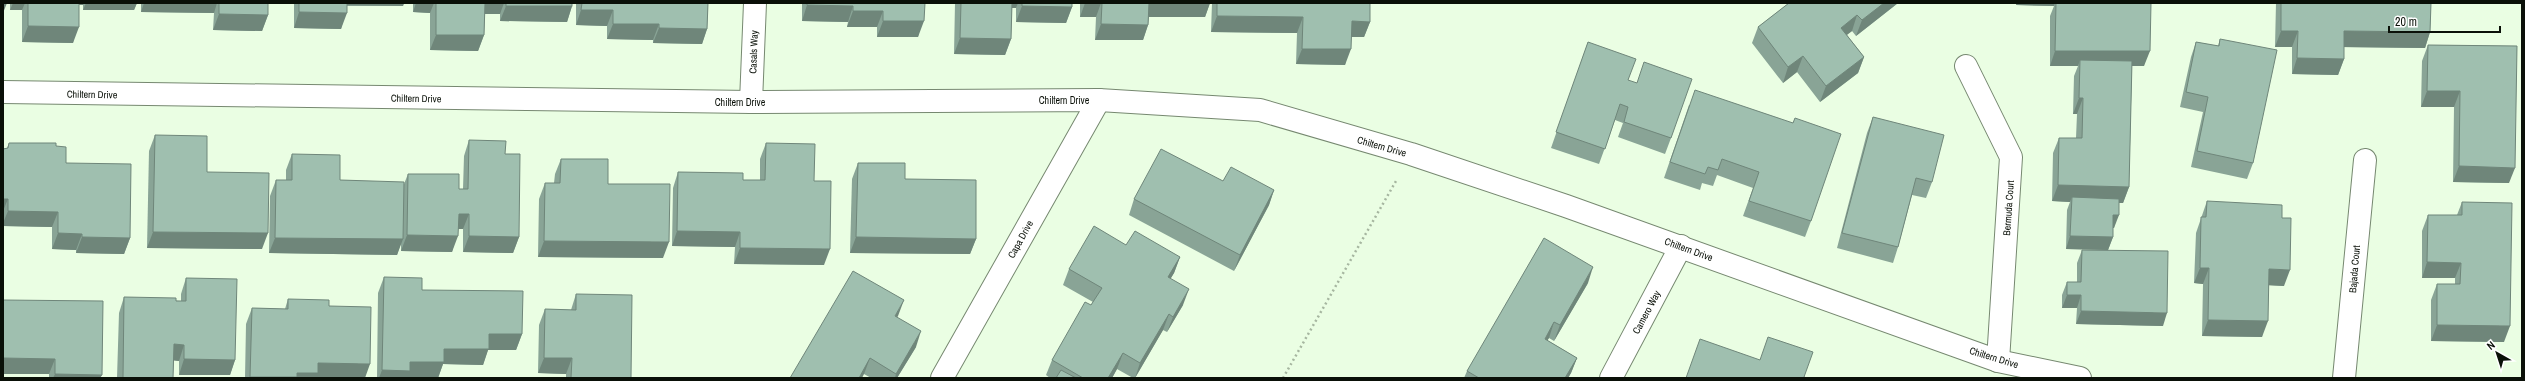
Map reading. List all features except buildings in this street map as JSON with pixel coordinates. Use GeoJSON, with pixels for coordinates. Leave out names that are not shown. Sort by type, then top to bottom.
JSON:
{"type":"FeatureCollection","features":[{"type":"Feature","properties":{"kind":"street","name":"Casals Way"},"geometry":{"type":"LineString","coordinates":[[752,102],[755,3]]}},
{"type":"Feature","properties":{"kind":"street","name":"Bermuda Court"},"geometry":{"type":"LineString","coordinates":[[1966,66],[2011,157],[1998,361]]}},
{"type":"Feature","properties":{"kind":"street","name":"Chiltern Drive"},"geometry":{"type":"LineString","coordinates":[[3,92],[752,102],[1099,100],[1260,110],[1412,154],[1681,246],[1998,361],[2080,378]]}},
{"type":"Feature","properties":{"kind":"street","name":"Capa Drive"},"geometry":{"type":"LineString","coordinates":[[942,378],[1099,100]]}},
{"type":"Feature","properties":{"kind":"street","name":"Bajada Court"},"geometry":{"type":"LineString","coordinates":[[2344,378],[2365,160]]}},
{"type":"Feature","properties":{"kind":"street","name":"Camero Way"},"geometry":{"type":"LineString","coordinates":[[1611,378],[1681,246]]}},
{"type":"Feature","properties":{"kind":"path"},"geometry":{"type":"LineString","coordinates":[[1283,378],[1412,154]]}}]}
